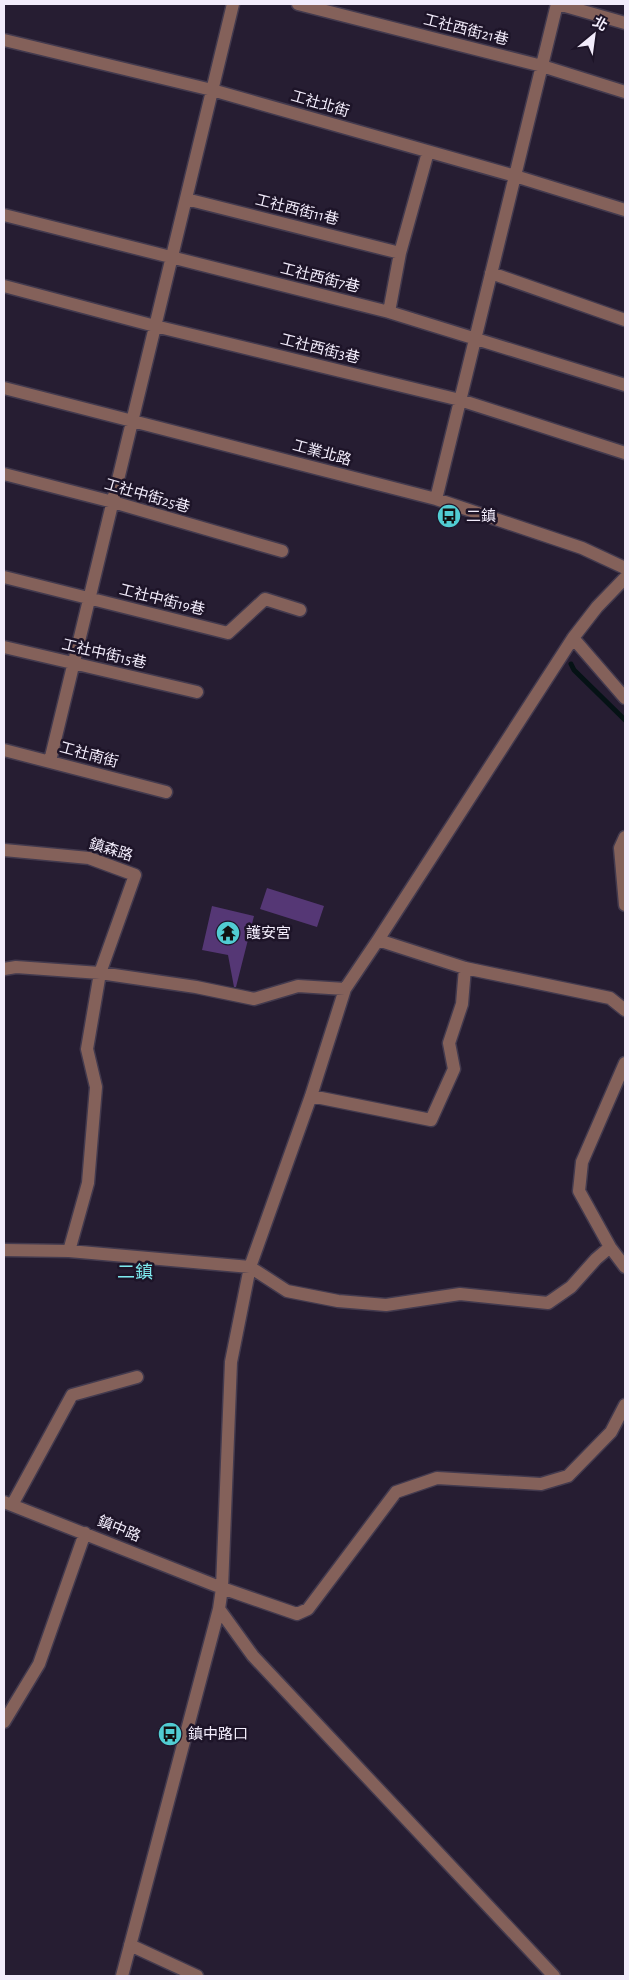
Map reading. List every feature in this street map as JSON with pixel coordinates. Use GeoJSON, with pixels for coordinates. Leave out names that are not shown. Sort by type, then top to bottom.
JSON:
{"type":"FeatureCollection","features":[{"type":"Feature","properties":{"kind":"street"},"geometry":{"type":"LineString","coordinates":[[50,761],[233,4]]}},
{"type":"Feature","properties":{"kind":"street","name":"工社西街21巷"},"geometry":{"type":"LineString","coordinates":[[298,4],[542,66],[625,92]]}},
{"type":"Feature","properties":{"kind":"street"},"geometry":{"type":"LineString","coordinates":[[436,499],[557,4],[625,23]]}},
{"type":"Feature","properties":{"kind":"street","name":"工社北街"},"geometry":{"type":"LineString","coordinates":[[4,40],[212,90],[515,176],[625,210]]}},
{"type":"Feature","properties":{"kind":"street"},"geometry":{"type":"LineString","coordinates":[[389,312],[400,253],[428,152]]}},
{"type":"Feature","properties":{"kind":"street","name":"工社西街11巷"},"geometry":{"type":"LineString","coordinates":[[186,199],[400,253]]}},
{"type":"Feature","properties":{"kind":"street","name":"工社西街7巷"},"geometry":{"type":"LineString","coordinates":[[4,215],[389,312],[625,385]]}},
{"type":"Feature","properties":{"kind":"street"},"geometry":{"type":"LineString","coordinates":[[491,273],[625,320]]}},
{"type":"Feature","properties":{"kind":"street","name":"工社西街3巷"},"geometry":{"type":"LineString","coordinates":[[4,286],[155,326],[460,400],[625,453]]}},
{"type":"Feature","properties":{"kind":"street","name":"工業北路"},"geometry":{"type":"LineString","coordinates":[[4,388],[436,499],[582,548],[625,568]]}},
{"type":"Feature","properties":{"kind":"street","name":"工社中街25巷"},"geometry":{"type":"LineString","coordinates":[[4,474],[113,502],[282,551]]}},
{"type":"Feature","properties":{"kind":"street","name":"工社中街19巷"},"geometry":{"type":"LineString","coordinates":[[4,576],[228,633],[265,599],[300,610]]}},
{"type":"Feature","properties":{"kind":"street"},"geometry":{"type":"LineString","coordinates":[[122,1976],[219,1609],[222,1588],[231,1362],[250,1267],[311,1096],[345,989],[573,638],[625,578]]}},
{"type":"Feature","properties":{"kind":"street"},"geometry":{"type":"LineString","coordinates":[[573,638],[625,698]]}},
{"type":"Feature","properties":{"kind":"street","name":"工社中街15巷"},"geometry":{"type":"LineString","coordinates":[[4,646],[197,692]]}},
{"type":"Feature","properties":{"kind":"street","name":"工社南街"},"geometry":{"type":"LineString","coordinates":[[4,750],[166,792]]}},
{"type":"Feature","properties":{"kind":"street"},"geometry":{"type":"LineString","coordinates":[[625,836],[620,848],[625,905]]}},
{"type":"Feature","properties":{"kind":"street","name":"鎮森路"},"geometry":{"type":"LineString","coordinates":[[4,850],[89,858],[135,875],[100,973]]}},
{"type":"Feature","properties":{"kind":"street"},"geometry":{"type":"LineString","coordinates":[[378,940],[465,968],[610,998],[625,1010]]}},
{"type":"Feature","properties":{"kind":"street"},"geometry":{"type":"LineString","coordinates":[[4,968],[16,967],[100,973],[254,999],[298,986],[345,989]]}},
{"type":"Feature","properties":{"kind":"street"},"geometry":{"type":"LineString","coordinates":[[311,1096],[431,1120],[454,1070],[449,1042],[462,1004],[465,968]]}},
{"type":"Feature","properties":{"kind":"street"},"geometry":{"type":"LineString","coordinates":[[68,1251],[88,1183],[96,1087],[88,1049],[100,973]]}},
{"type":"Feature","properties":{"kind":"street"},"geometry":{"type":"LineString","coordinates":[[625,1063],[582,1162],[579,1191],[610,1247],[625,1267]]}},
{"type":"Feature","properties":{"kind":"street"},"geometry":{"type":"LineString","coordinates":[[4,1250],[68,1251],[250,1267],[287,1291],[338,1301],[386,1305],[460,1294],[548,1303],[572,1287],[596,1259],[610,1247]]}},
{"type":"Feature","properties":{"kind":"street"},"geometry":{"type":"LineString","coordinates":[[8,1503],[72,1395],[137,1377]]}},
{"type":"Feature","properties":{"kind":"street","name":"鎮中路"},"geometry":{"type":"LineString","coordinates":[[8,1503],[222,1588],[298,1614],[308,1610],[396,1492],[436,1478],[541,1484],[568,1476],[611,1432],[625,1405]]}},
{"type":"Feature","properties":{"kind":"street"},"geometry":{"type":"LineString","coordinates":[[4,1722],[7,1707],[39,1664],[85,1533]]}},
{"type":"Feature","properties":{"kind":"street"},"geometry":{"type":"LineString","coordinates":[[219,1609],[252,1656],[554,1976]]}},
{"type":"Feature","properties":{"kind":"street"},"geometry":{"type":"LineString","coordinates":[[130,1945],[197,1976]]}},
{"type":"Feature","properties":{"kind":"building"},"geometry":{"type":"Polygon","coordinates":[[[267,888],[324,906],[317,927],[260,909],[267,888]]]}},
{"type":"Feature","properties":{"kind":"building","name":"護安宮"},"geometry":{"type":"Polygon","coordinates":[[[212,906],[254,916],[236,987],[234,987],[228,955],[202,950],[212,906]]]}},
{"type":"Feature","properties":{"kind":"waterway"},"geometry":{"type":"LineString","coordinates":[[571,664],[574,670],[625,720]]}},
{"type":"Feature","properties":{"kind":"place","name":"二鎮"},"geometry":{"type":"Point","coordinates":[449,516]}},
{"type":"Feature","properties":{"kind":"place","name":"護安宮"},"geometry":{"type":"Point","coordinates":[228,933]}},
{"type":"Feature","properties":{"kind":"place","name":"鎮中路口"},"geometry":{"type":"Point","coordinates":[170,1734]}},
{"type":"Feature","properties":{"kind":"district","name":"二鎮"},"geometry":{"type":"Point","coordinates":[135,1273]}}]}
